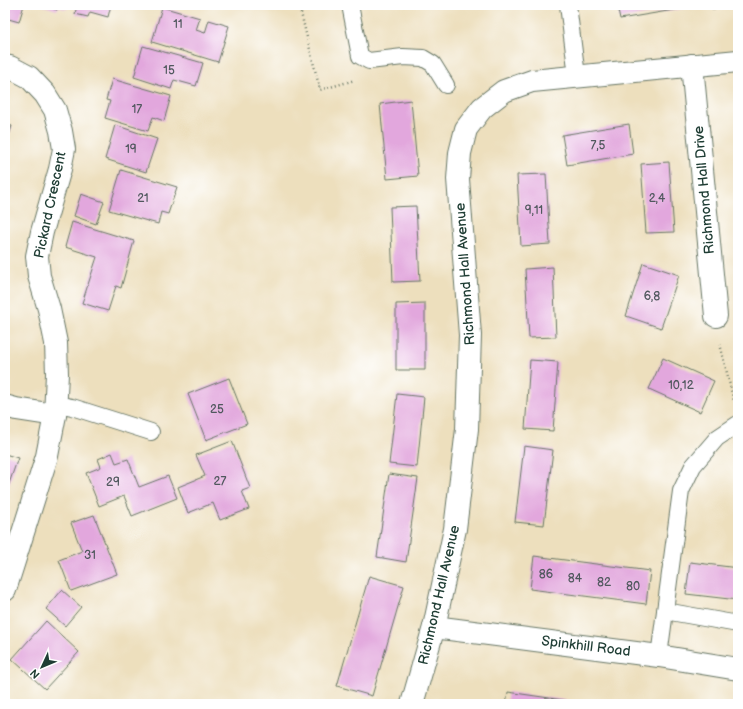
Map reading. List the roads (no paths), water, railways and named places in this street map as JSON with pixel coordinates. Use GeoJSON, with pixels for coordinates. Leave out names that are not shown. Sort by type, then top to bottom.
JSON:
{"type":"FeatureCollection","features":[{"type":"Feature","properties":{"kind":"street","name":"Richmond Hall Avenue"},"geometry":{"type":"LineString","coordinates":[[412,704],[434,627],[455,529],[467,429],[470,335],[458,179],[460,153],[466,129],[482,108],[504,91],[532,81],[738,61]]}},
{"type":"Feature","properties":{"kind":"street","name":"Richmond Hall Drive"},"geometry":{"type":"LineString","coordinates":[[692,65],[716,316]]}},
{"type":"Feature","properties":{"kind":"street","name":"Pickard Crescent"},"geometry":{"type":"LineString","coordinates":[[5,66],[10,67],[28,77],[45,94],[55,110],[64,149],[37,256],[38,276],[56,343],[57,374],[55,410],[47,456],[5,590]]}},
{"type":"Feature","properties":{"kind":"street"},"geometry":{"type":"LineString","coordinates":[[5,406],[16,409],[55,410]]}},
{"type":"Feature","properties":{"kind":"street","name":"Spinkhill Road"},"geometry":{"type":"LineString","coordinates":[[434,627],[659,656],[738,669]]}},
{"type":"Feature","properties":{"kind":"lane"},"geometry":{"type":"LineString","coordinates":[[350,5],[360,56],[369,61],[403,57],[423,58],[433,64],[446,85]]}},
{"type":"Feature","properties":{"kind":"lane"},"geometry":{"type":"LineString","coordinates":[[568,5],[577,76]]}},
{"type":"Feature","properties":{"kind":"lane"},"geometry":{"type":"LineString","coordinates":[[55,410],[72,407],[151,432]]}},
{"type":"Feature","properties":{"kind":"lane"},"geometry":{"type":"LineString","coordinates":[[659,656],[681,491],[693,466],[717,438],[738,424]]}},
{"type":"Feature","properties":{"kind":"lane"},"geometry":{"type":"LineString","coordinates":[[664,611],[738,624]]}}]}
